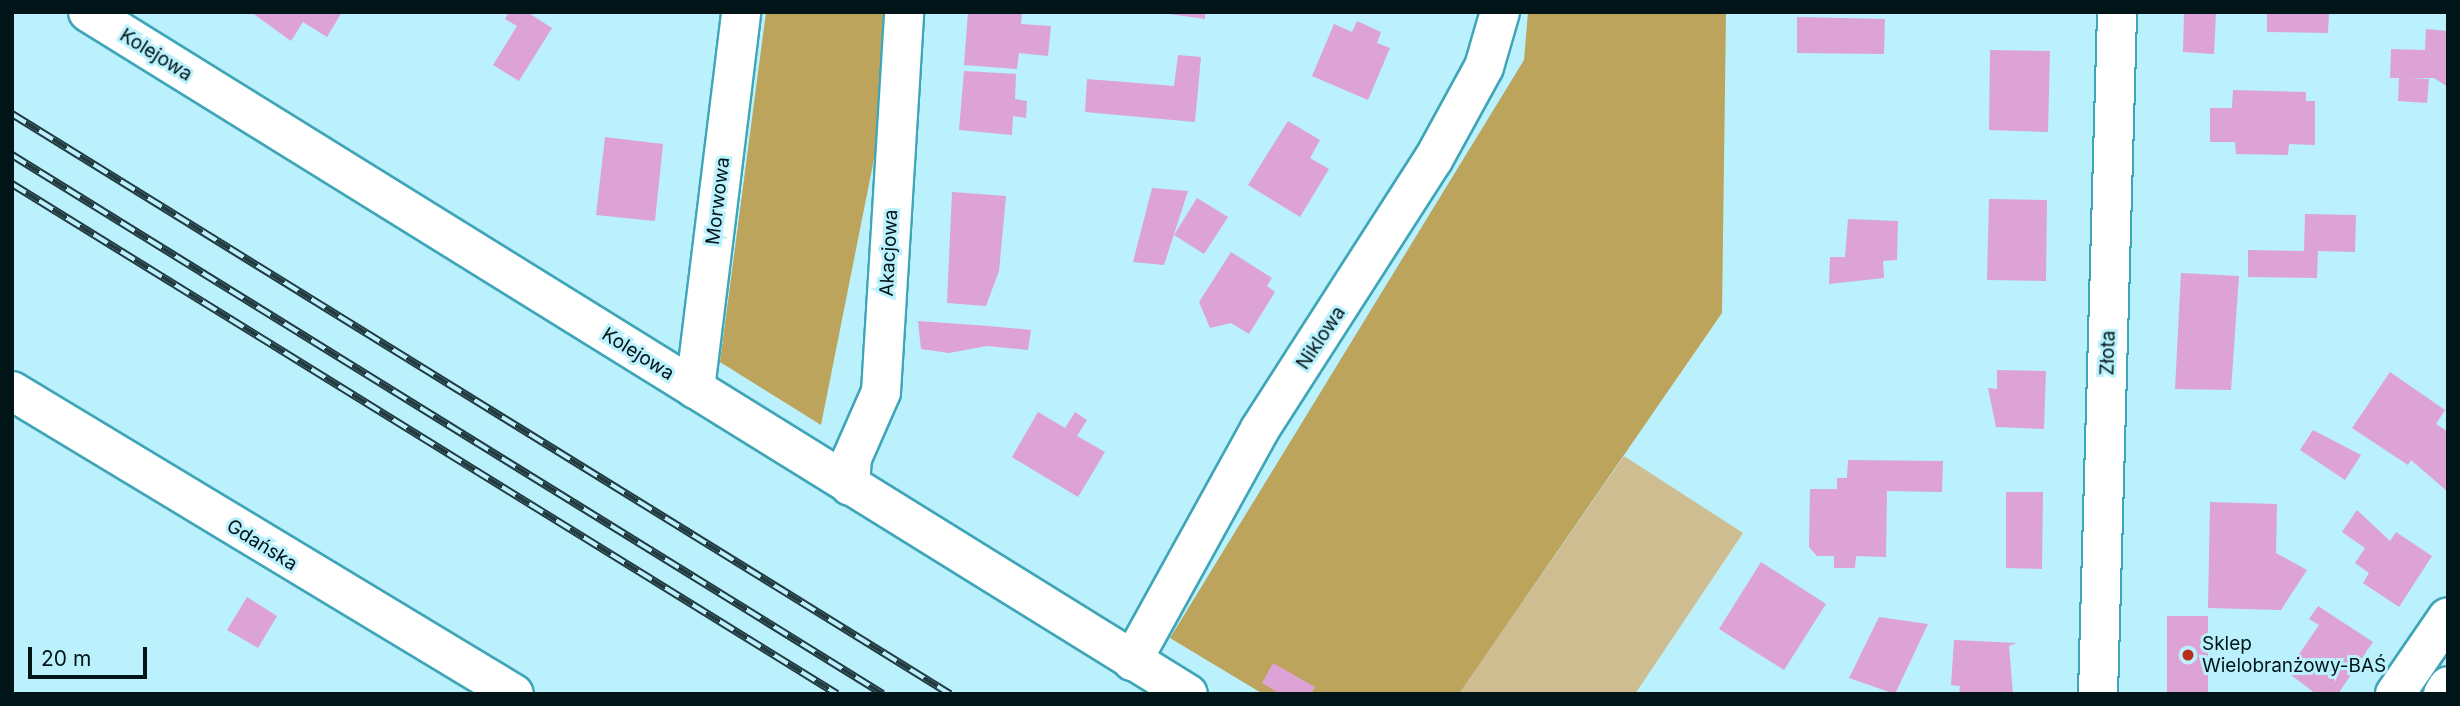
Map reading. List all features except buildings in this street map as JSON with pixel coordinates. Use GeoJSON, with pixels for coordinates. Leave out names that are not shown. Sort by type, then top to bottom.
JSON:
{"type":"FeatureCollection","features":[{"type":"Feature","properties":{"kind":"street","name":"Kolejowa"},"geometry":{"type":"LineString","coordinates":[[88,12],[1188,694]]}},
{"type":"Feature","properties":{"kind":"street","name":"Morwowa"},"geometry":{"type":"LineString","coordinates":[[695,389],[741,12]]}},
{"type":"Feature","properties":{"kind":"street","name":"Akacjowa"},"geometry":{"type":"LineString","coordinates":[[850,486],[852,458],[881,392],[904,12]]}},
{"type":"Feature","properties":{"kind":"street","name":"Niklowa"},"geometry":{"type":"LineString","coordinates":[[1132,661],[1260,429],[1433,160],[1484,67],[1500,12]]}},
{"type":"Feature","properties":{"kind":"street","name":"Złota"},"geometry":{"type":"LineString","coordinates":[[2098,694],[2117,12]]}},
{"type":"Feature","properties":{"kind":"street","name":"Gdańska"},"geometry":{"type":"LineString","coordinates":[[12,391],[514,694]]}},
{"type":"Feature","properties":{"kind":"street"},"geometry":{"type":"LineString","coordinates":[[2395,694],[2448,617]]}},
{"type":"Feature","properties":{"kind":"street"},"geometry":{"type":"LineString","coordinates":[[2443,694],[2448,686]]}},
{"type":"Feature","properties":{"kind":"shaded area"},"geometry":{"type":"Polygon","coordinates":[[[766,12],[889,12],[880,129],[821,425],[720,362],[766,12]]]}},
{"type":"Feature","properties":{"kind":"shaded area"},"geometry":{"type":"Polygon","coordinates":[[[1528,12],[1726,12],[1722,313],[1459,694],[1263,694],[1170,638],[1524,60],[1528,12]]]}},
{"type":"Feature","properties":{"kind":"shaded area"},"geometry":{"type":"Polygon","coordinates":[[[1624,456],[1743,533],[1635,694],[1459,694],[1624,456]]]}},
{"type":"Feature","properties":{"kind":"railway"},"geometry":{"type":"LineString","coordinates":[[12,114],[950,694]]}},
{"type":"Feature","properties":{"kind":"railway"},"geometry":{"type":"LineString","coordinates":[[12,155],[883,694]]}},
{"type":"Feature","properties":{"kind":"railway"},"geometry":{"type":"LineString","coordinates":[[12,184],[837,694]]}},
{"type":"Feature","properties":{"kind":"place","name":"Sklep Wielobranżowy-BAŚ"},"geometry":{"type":"Point","coordinates":[2188,655]}}]}
